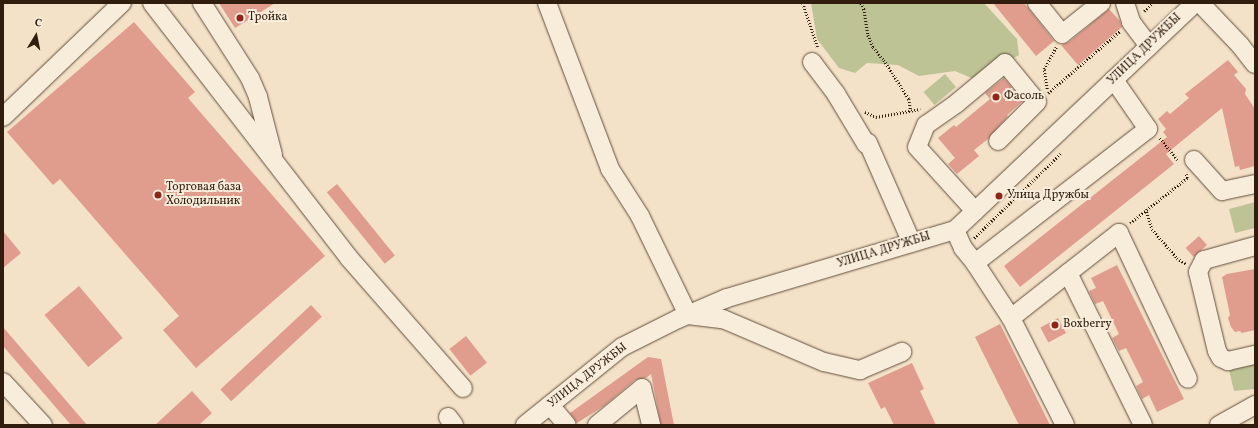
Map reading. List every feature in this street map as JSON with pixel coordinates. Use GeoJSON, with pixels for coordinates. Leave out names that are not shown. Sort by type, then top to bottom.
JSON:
{"type":"FeatureCollection","features":[{"type":"Feature","properties":{"kind":"street"},"geometry":{"type":"LineString","coordinates":[[3,117],[122,3]]}},
{"type":"Feature","properties":{"kind":"street"},"geometry":{"type":"LineString","coordinates":[[152,3],[349,258],[462,388]]}},
{"type":"Feature","properties":{"kind":"street"},"geometry":{"type":"LineString","coordinates":[[202,3],[250,78],[258,97],[275,163]]}},
{"type":"Feature","properties":{"kind":"street"},"geometry":{"type":"LineString","coordinates":[[548,3],[610,169],[640,216],[688,315],[723,319],[824,362],[860,370],[902,352]]}},
{"type":"Feature","properties":{"kind":"street"},"geometry":{"type":"LineString","coordinates":[[1037,3],[1062,34],[1100,3]]}},
{"type":"Feature","properties":{"kind":"street"},"geometry":{"type":"LineString","coordinates":[[1124,3],[1131,22],[1149,46]]}},
{"type":"Feature","properties":{"kind":"street","name":"УЛИЦА ДРУЖБЫ"},"geometry":{"type":"LineString","coordinates":[[525,425],[622,347],[688,315],[727,298],[955,230],[1195,3]]}},
{"type":"Feature","properties":{"kind":"street"},"geometry":{"type":"LineString","coordinates":[[1200,3],[1240,45],[1255,64]]}},
{"type":"Feature","properties":{"kind":"street"},"geometry":{"type":"LineString","coordinates":[[816,57],[866,144],[868,142],[912,243]]}},
{"type":"Feature","properties":{"kind":"street"},"geometry":{"type":"LineString","coordinates":[[975,211],[917,147],[926,125],[957,103],[1005,63],[1042,98],[998,141]]}},
{"type":"Feature","properties":{"kind":"street"},"geometry":{"type":"LineString","coordinates":[[975,263],[1148,129],[1114,80]]}},
{"type":"Feature","properties":{"kind":"street"},"geometry":{"type":"LineString","coordinates":[[1187,164],[1222,191],[1255,184]]}},
{"type":"Feature","properties":{"kind":"street"},"geometry":{"type":"LineString","coordinates":[[955,230],[963,248],[975,263],[1011,318],[1066,425]]}},
{"type":"Feature","properties":{"kind":"street"},"geometry":{"type":"LineString","coordinates":[[1011,318],[1119,233],[1188,379]]}},
{"type":"Feature","properties":{"kind":"street"},"geometry":{"type":"LineString","coordinates":[[1255,246],[1204,260],[1198,272],[1217,351],[1221,358],[1228,361],[1255,355]]}},
{"type":"Feature","properties":{"kind":"street"},"geometry":{"type":"LineString","coordinates":[[1068,272],[1143,425]]}},
{"type":"Feature","properties":{"kind":"street"},"geometry":{"type":"LineString","coordinates":[[3,382],[43,425]]}},
{"type":"Feature","properties":{"kind":"street"},"geometry":{"type":"LineString","coordinates":[[597,425],[642,388],[651,425]]}},
{"type":"Feature","properties":{"kind":"street"},"geometry":{"type":"LineString","coordinates":[[550,405],[567,425]]}},
{"type":"Feature","properties":{"kind":"street"},"geometry":{"type":"LineString","coordinates":[[1219,425],[1255,406]]}},
{"type":"Feature","properties":{"kind":"path"},"geometry":{"type":"LineString","coordinates":[[861,3],[864,9],[868,35],[873,47],[884,60],[909,99],[912,111]]}},
{"type":"Feature","properties":{"kind":"path"},"geometry":{"type":"LineString","coordinates":[[1042,98],[1153,3]]}},
{"type":"Feature","properties":{"kind":"path"},"geometry":{"type":"LineString","coordinates":[[803,4],[816,57]]}},
{"type":"Feature","properties":{"kind":"path"},"geometry":{"type":"LineString","coordinates":[[1042,98],[1044,69],[1062,34]]}},
{"type":"Feature","properties":{"kind":"path"},"geometry":{"type":"LineString","coordinates":[[863,111],[876,117],[926,108]]}},
{"type":"Feature","properties":{"kind":"path"},"geometry":{"type":"LineString","coordinates":[[1119,233],[1146,209],[1187,178],[1187,164],[1160,137],[1148,129]]}},
{"type":"Feature","properties":{"kind":"path"},"geometry":{"type":"LineString","coordinates":[[1146,209],[1152,229],[1177,258],[1198,272]]}},
{"type":"Feature","properties":{"kind":"green space"},"geometry":{"type":"Polygon","coordinates":[[[811,3],[984,3],[1017,39],[1019,55],[976,80],[955,71],[919,76],[898,65],[867,63],[855,73],[839,68],[817,39],[811,3]]]}},
{"type":"Feature","properties":{"kind":"green space"},"geometry":{"type":"Polygon","coordinates":[[[945,74],[956,87],[934,105],[924,92],[945,74]]]}},
{"type":"Feature","properties":{"kind":"green space"},"geometry":{"type":"Polygon","coordinates":[[[1255,202],[1255,228],[1235,233],[1229,209],[1255,202]]]}},
{"type":"Feature","properties":{"kind":"green space"},"geometry":{"type":"Polygon","coordinates":[[[1255,364],[1255,389],[1234,391],[1229,370],[1255,364]]]}},
{"type":"Feature","properties":{"kind":"building","name":"Тройка"},"geometry":{"type":"Polygon","coordinates":[[[219,3],[275,3],[235,28],[219,3]]]}},
{"type":"Feature","properties":{"kind":"building"},"geometry":{"type":"Polygon","coordinates":[[[993,3],[1024,3],[1054,41],[1036,56],[993,3]]]}},
{"type":"Feature","properties":{"kind":"building"},"geometry":{"type":"Polygon","coordinates":[[[1109,9],[1120,21],[1122,27],[1078,65],[1061,45],[1069,42],[1109,9]]]}},
{"type":"Feature","properties":{"kind":"building"},"geometry":{"type":"Polygon","coordinates":[[[134,22],[195,92],[188,98],[325,256],[196,368],[163,330],[179,316],[60,179],[53,185],[7,132],[134,22]]]}},
{"type":"Feature","properties":{"kind":"building"},"geometry":{"type":"Polygon","coordinates":[[[1228,60],[1238,72],[1234,75],[1246,89],[1245,94],[1255,109],[1255,166],[1240,170],[1239,166],[1235,167],[1222,108],[1166,154],[1174,164],[1020,287],[1004,266],[1167,137],[1163,132],[1166,129],[1158,119],[1167,111],[1170,114],[1189,98],[1185,94],[1228,60]]]}},
{"type":"Feature","properties":{"kind":"building"},"geometry":{"type":"Polygon","coordinates":[[[1004,78],[1023,101],[1007,115],[1008,116],[988,139],[974,150],[979,156],[957,174],[948,164],[955,158],[938,138],[954,125],[956,127],[990,99],[985,93],[1004,78]]]}},
{"type":"Feature","properties":{"kind":"building"},"geometry":{"type":"Polygon","coordinates":[[[337,184],[395,255],[385,264],[327,192],[337,184]]]}},
{"type":"Feature","properties":{"kind":"building"},"geometry":{"type":"Polygon","coordinates":[[[3,231],[21,253],[3,268],[3,231]]]}},
{"type":"Feature","properties":{"kind":"building"},"geometry":{"type":"Polygon","coordinates":[[[1199,236],[1207,245],[1194,257],[1186,248],[1199,236]]]}},
{"type":"Feature","properties":{"kind":"building"},"geometry":{"type":"Polygon","coordinates":[[[1117,265],[1184,399],[1157,412],[1149,395],[1142,399],[1136,386],[1143,382],[1126,348],[1119,351],[1112,338],[1119,334],[1103,301],[1095,304],[1089,291],[1096,288],[1091,278],[1117,265]]]}},
{"type":"Feature","properties":{"kind":"building"},"geometry":{"type":"Polygon","coordinates":[[[1255,269],[1255,330],[1242,333],[1240,331],[1235,332],[1231,327],[1228,318],[1230,315],[1222,277],[1227,274],[1255,269]]]}},
{"type":"Feature","properties":{"kind":"building"},"geometry":{"type":"Polygon","coordinates":[[[79,286],[123,338],[88,367],[45,315],[79,286]]]}},
{"type":"Feature","properties":{"kind":"building"},"geometry":{"type":"Polygon","coordinates":[[[311,305],[322,317],[231,401],[220,390],[311,305]]]}},
{"type":"Feature","properties":{"kind":"building"},"geometry":{"type":"Polygon","coordinates":[[[1058,318],[1066,333],[1048,342],[1040,327],[1058,318]]]}},
{"type":"Feature","properties":{"kind":"building"},"geometry":{"type":"Polygon","coordinates":[[[1000,324],[1050,425],[1019,425],[975,337],[1000,324]]]}},
{"type":"Feature","properties":{"kind":"building"},"geometry":{"type":"Polygon","coordinates":[[[3,327],[87,425],[71,425],[3,346],[3,327]]]}},
{"type":"Feature","properties":{"kind":"building"},"geometry":{"type":"Polygon","coordinates":[[[466,336],[487,363],[470,376],[449,349],[466,336]]]}},
{"type":"Feature","properties":{"kind":"building"},"geometry":{"type":"Polygon","coordinates":[[[648,357],[661,359],[674,425],[661,425],[651,374],[646,378],[635,380],[604,406],[577,423],[570,413],[648,357]]]}},
{"type":"Feature","properties":{"kind":"building"},"geometry":{"type":"Polygon","coordinates":[[[912,363],[924,389],[920,391],[936,425],[894,425],[885,407],[881,409],[868,383],[912,363]]]}},
{"type":"Feature","properties":{"kind":"building"},"geometry":{"type":"Polygon","coordinates":[[[192,391],[212,413],[199,425],[155,425],[192,391]]]}},
{"type":"Feature","properties":{"kind":"place","name":"Тройка"},"geometry":{"type":"Point","coordinates":[240,18]}},
{"type":"Feature","properties":{"kind":"place","name":"Фасоль"},"geometry":{"type":"Point","coordinates":[996,97]}},
{"type":"Feature","properties":{"kind":"place","name":"Торговая база Холодильник"},"geometry":{"type":"Point","coordinates":[158,195]}},
{"type":"Feature","properties":{"kind":"place","name":"Улица Дружбы"},"geometry":{"type":"Point","coordinates":[999,196]}},
{"type":"Feature","properties":{"kind":"place","name":"Boxberry"},"geometry":{"type":"Point","coordinates":[1055,325]}}]}
